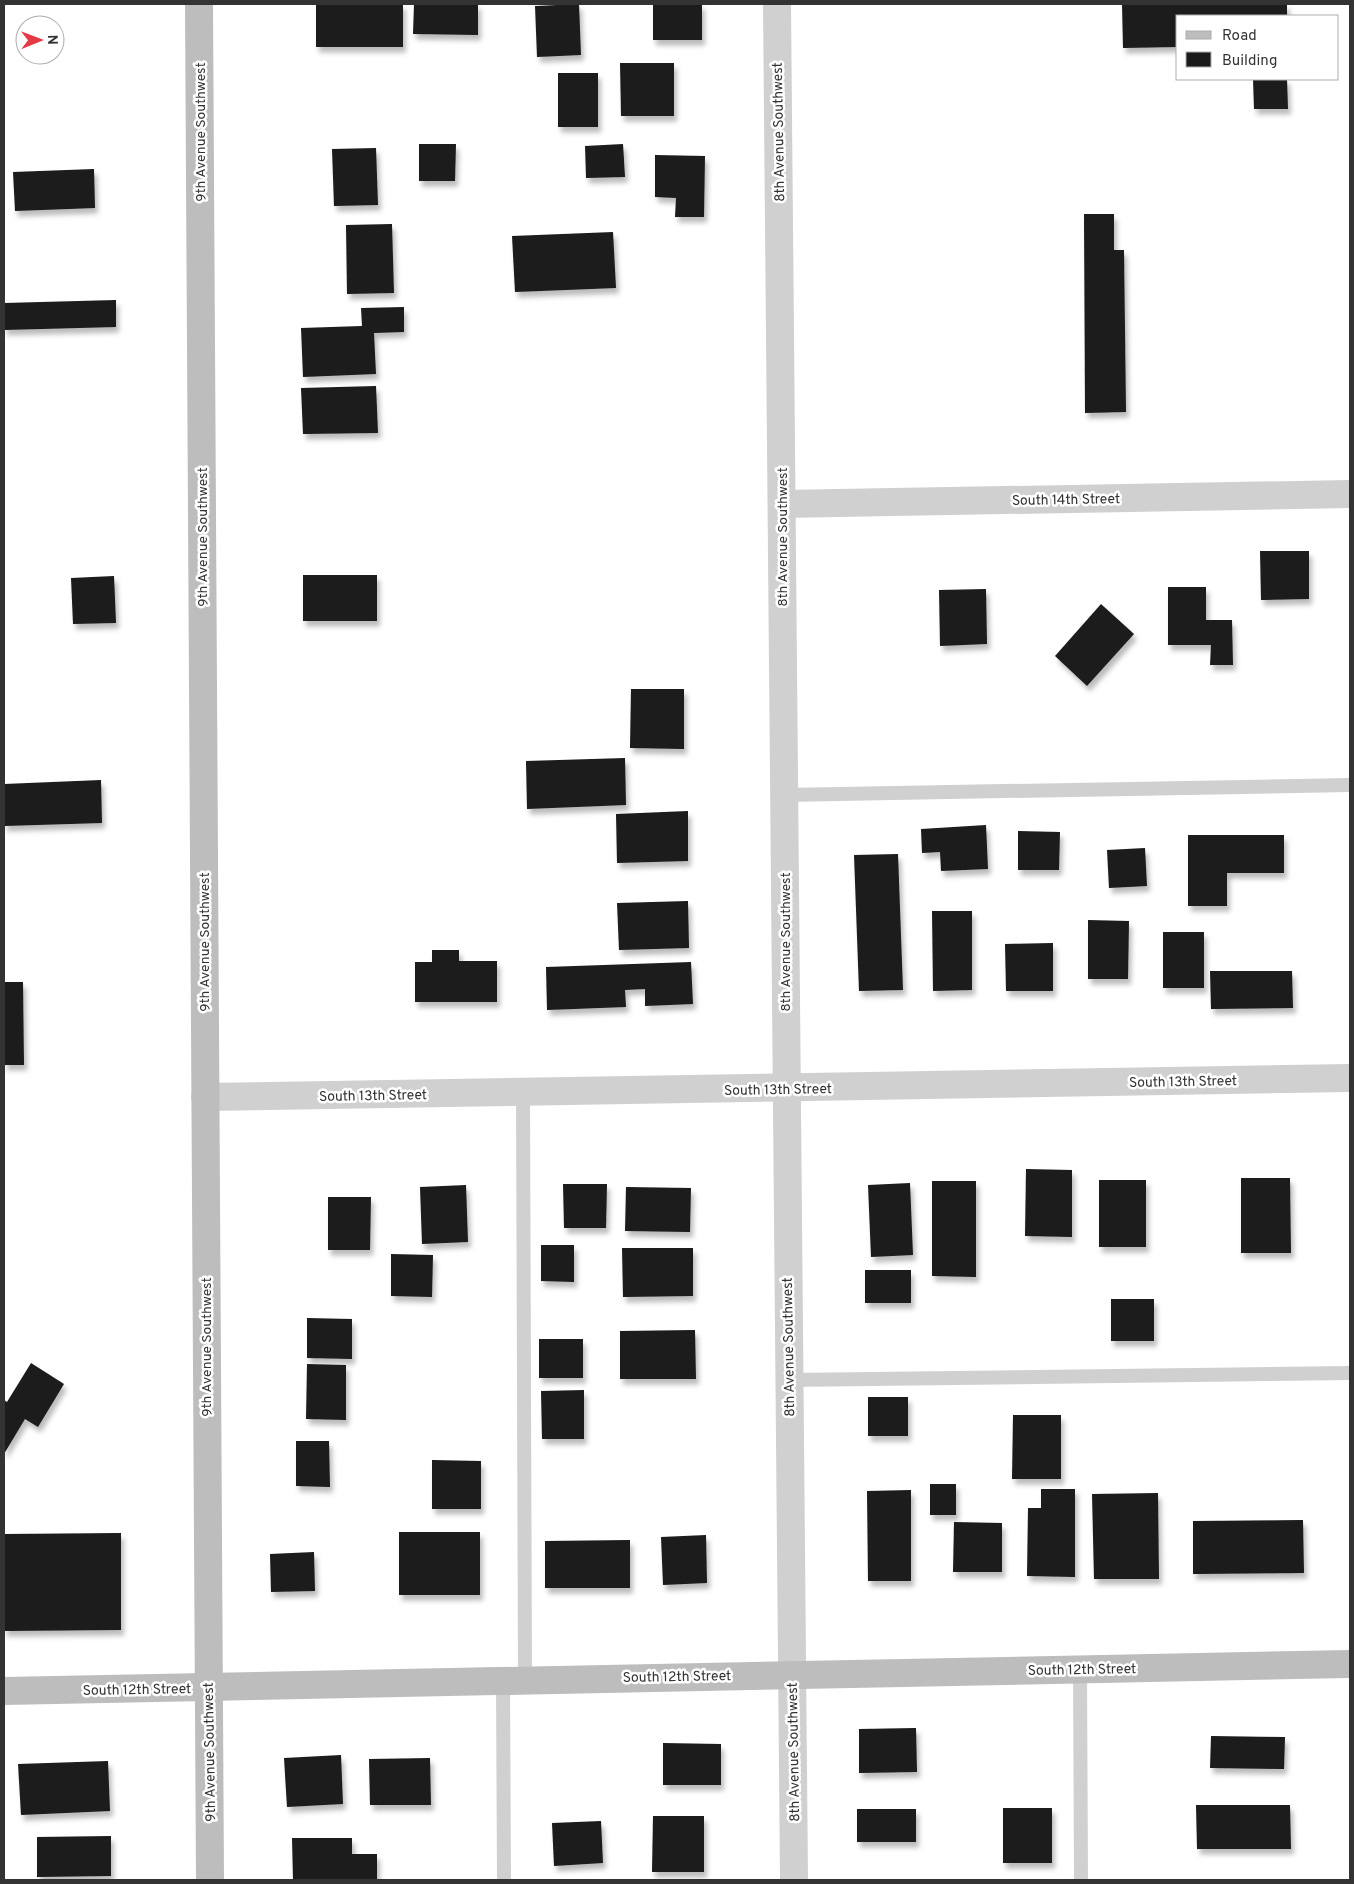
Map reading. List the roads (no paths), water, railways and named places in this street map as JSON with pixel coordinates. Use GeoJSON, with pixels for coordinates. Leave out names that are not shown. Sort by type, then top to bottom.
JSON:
{"type":"FeatureCollection","features":[{"type":"Feature","properties":{"kind":"street","name":"9th Avenue Southwest"},"geometry":{"type":"LineString","coordinates":[[199,4],[210,1880]]}},
{"type":"Feature","properties":{"kind":"street","name":"8th Avenue Southwest"},"geometry":{"type":"LineString","coordinates":[[777,4],[794,1880]]}},
{"type":"Feature","properties":{"kind":"street","name":"South 14th Street"},"geometry":{"type":"LineString","coordinates":[[782,504],[1350,494]]}},
{"type":"Feature","properties":{"kind":"street","name":"South 13th Street"},"geometry":{"type":"LineString","coordinates":[[205,1097],[786,1089],[1350,1078]]}},
{"type":"Feature","properties":{"kind":"street","name":"South 12th Street"},"geometry":{"type":"LineString","coordinates":[[4,1692],[792,1674],[1350,1664]]}},
{"type":"Feature","properties":{"kind":"lane"},"geometry":{"type":"LineString","coordinates":[[784,795],[1350,785]]}},
{"type":"Feature","properties":{"kind":"lane"},"geometry":{"type":"LineString","coordinates":[[504,1880],[514,1680],[523,1092]]}},
{"type":"Feature","properties":{"kind":"lane"},"geometry":{"type":"LineString","coordinates":[[788,1380],[1350,1373]]}},
{"type":"Feature","properties":{"kind":"lane"},"geometry":{"type":"LineString","coordinates":[[1080,1669],[1081,1880]]}}]}
